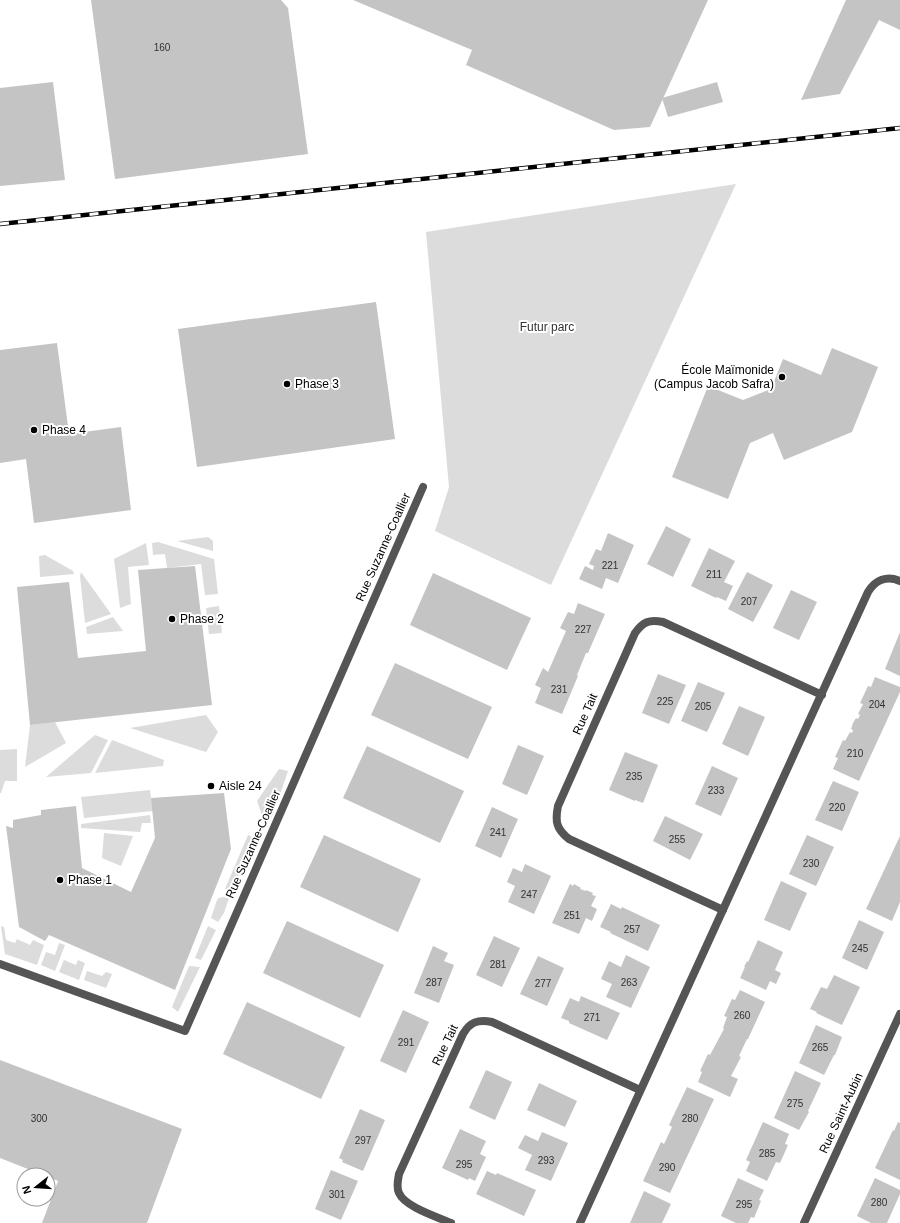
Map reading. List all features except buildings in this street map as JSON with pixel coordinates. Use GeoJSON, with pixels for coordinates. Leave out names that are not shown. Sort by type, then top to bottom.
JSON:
{"type":"FeatureCollection","features":[{"type":"Feature","properties":{"kind":"street","name":"Rue Suzanne-Coallier"},"geometry":{"type":"LineString","coordinates":[[0,964],[185,1030],[423,487]]}},
{"type":"Feature","properties":{"kind":"street"},"geometry":{"type":"LineString","coordinates":[[580,1223],[868,592],[871,586],[879,580],[891,578],[900,581]]}},
{"type":"Feature","properties":{"kind":"street","name":"Rue Tait"},"geometry":{"type":"LineString","coordinates":[[723,910],[569,839],[562,833],[558,825],[556,815],[558,806],[635,633],[640,626],[647,621],[655,620],[663,622],[822,695]]}},
{"type":"Feature","properties":{"kind":"street","name":"Rue Saint-Aubin"},"geometry":{"type":"LineString","coordinates":[[804,1223],[900,1014]]}},
{"type":"Feature","properties":{"kind":"street","name":"Rue Tait"},"geometry":{"type":"LineString","coordinates":[[451,1223],[404,1200],[399,1193],[397,1183],[399,1174],[468,1026],[483,1020],[492,1022],[640,1090]]}},
{"type":"Feature","properties":{"kind":"green space","name":"Futur parc"},"geometry":{"type":"Polygon","coordinates":[[[736,184],[551,585],[435,531],[449,487],[426,232],[736,184]]]}},
{"type":"Feature","properties":{"kind":"green space"},"geometry":{"type":"Polygon","coordinates":[[[208,537],[213,541],[213,551],[177,541],[208,537]]]}},
{"type":"Feature","properties":{"kind":"green space"},"geometry":{"type":"Polygon","coordinates":[[[158,542],[214,559],[218,594],[205,595],[201,564],[167,568],[165,554],[153,555],[152,543],[158,542]]]}},
{"type":"Feature","properties":{"kind":"green space"},"geometry":{"type":"Polygon","coordinates":[[[146,543],[149,565],[128,567],[131,604],[120,608],[114,559],[146,543]]]}},
{"type":"Feature","properties":{"kind":"green space"},"geometry":{"type":"Polygon","coordinates":[[[45,555],[73,571],[74,574],[40,577],[39,556],[45,555]]]}},
{"type":"Feature","properties":{"kind":"green space"},"geometry":{"type":"Polygon","coordinates":[[[81,572],[111,614],[85,623],[80,576],[81,572]]]}},
{"type":"Feature","properties":{"kind":"green space"},"geometry":{"type":"Polygon","coordinates":[[[219,606],[222,633],[209,634],[206,608],[219,606]]]}},
{"type":"Feature","properties":{"kind":"green space"},"geometry":{"type":"Polygon","coordinates":[[[113,617],[123,631],[87,634],[86,627],[113,617]]]}},
{"type":"Feature","properties":{"kind":"green space"},"geometry":{"type":"Polygon","coordinates":[[[206,715],[218,732],[206,752],[130,728],[206,715]]]}},
{"type":"Feature","properties":{"kind":"green space"},"geometry":{"type":"Polygon","coordinates":[[[55,722],[66,743],[25,767],[30,725],[55,722]]]}},
{"type":"Feature","properties":{"kind":"green space"},"geometry":{"type":"Polygon","coordinates":[[[95,735],[108,740],[91,773],[46,777],[95,735]]]}},
{"type":"Feature","properties":{"kind":"green space"},"geometry":{"type":"Polygon","coordinates":[[[112,740],[164,760],[163,766],[95,773],[112,740]]]}},
{"type":"Feature","properties":{"kind":"green space"},"geometry":{"type":"Polygon","coordinates":[[[17,749],[17,781],[5,781],[0,793],[0,750],[17,749]]]}},
{"type":"Feature","properties":{"kind":"green space"},"geometry":{"type":"Polygon","coordinates":[[[279,769],[288,771],[273,815],[265,824],[257,801],[279,769]]]}},
{"type":"Feature","properties":{"kind":"green space"},"geometry":{"type":"Polygon","coordinates":[[[150,790],[153,811],[84,818],[81,797],[150,790]]]}},
{"type":"Feature","properties":{"kind":"green space"},"geometry":{"type":"Polygon","coordinates":[[[150,815],[151,823],[142,823],[140,832],[81,828],[81,824],[150,815]]]}},
{"type":"Feature","properties":{"kind":"green space"},"geometry":{"type":"Polygon","coordinates":[[[104,833],[133,836],[121,866],[102,858],[104,833]]]}},
{"type":"Feature","properties":{"kind":"green space"},"geometry":{"type":"Polygon","coordinates":[[[248,835],[254,838],[232,892],[225,889],[248,835]]]}},
{"type":"Feature","properties":{"kind":"green space"},"geometry":{"type":"Polygon","coordinates":[[[223,897],[229,898],[224,913],[218,922],[211,918],[217,900],[223,897]]]}},
{"type":"Feature","properties":{"kind":"green space"},"geometry":{"type":"Polygon","coordinates":[[[1,926],[4,927],[6,940],[15,943],[17,939],[30,945],[33,940],[44,945],[37,965],[5,954],[1,926]]]}},
{"type":"Feature","properties":{"kind":"green space"},"geometry":{"type":"Polygon","coordinates":[[[208,926],[216,930],[201,960],[195,958],[208,926]]]}},
{"type":"Feature","properties":{"kind":"green space"},"geometry":{"type":"Polygon","coordinates":[[[59,943],[65,945],[55,971],[41,965],[46,952],[55,955],[59,943]]]}},
{"type":"Feature","properties":{"kind":"green space"},"geometry":{"type":"Polygon","coordinates":[[[64,960],[76,965],[78,960],[85,963],[79,980],[59,972],[64,960]]]}},
{"type":"Feature","properties":{"kind":"green space"},"geometry":{"type":"Polygon","coordinates":[[[189,966],[200,967],[178,1012],[172,1007],[189,966]]]}},
{"type":"Feature","properties":{"kind":"green space"},"geometry":{"type":"Polygon","coordinates":[[[87,971],[102,976],[106,972],[112,974],[106,988],[84,980],[87,971]]]}},
{"type":"Feature","properties":{"kind":"railway"},"geometry":{"type":"LineString","coordinates":[[0,224],[900,128]]}},
{"type":"Feature","properties":{"kind":"place","name":"École Maïmonide (Campus Jacob Safra)"},"geometry":{"type":"Point","coordinates":[782,377]}},
{"type":"Feature","properties":{"kind":"place","name":"Phase 3"},"geometry":{"type":"Point","coordinates":[287,384]}},
{"type":"Feature","properties":{"kind":"place","name":"Phase 4"},"geometry":{"type":"Point","coordinates":[34,430]}},
{"type":"Feature","properties":{"kind":"place","name":"Phase 2"},"geometry":{"type":"Point","coordinates":[172,619]}},
{"type":"Feature","properties":{"kind":"place","name":"Aisle 24"},"geometry":{"type":"Point","coordinates":[211,786]}},
{"type":"Feature","properties":{"kind":"place","name":"Phase 1"},"geometry":{"type":"Point","coordinates":[60,880]}}]}
